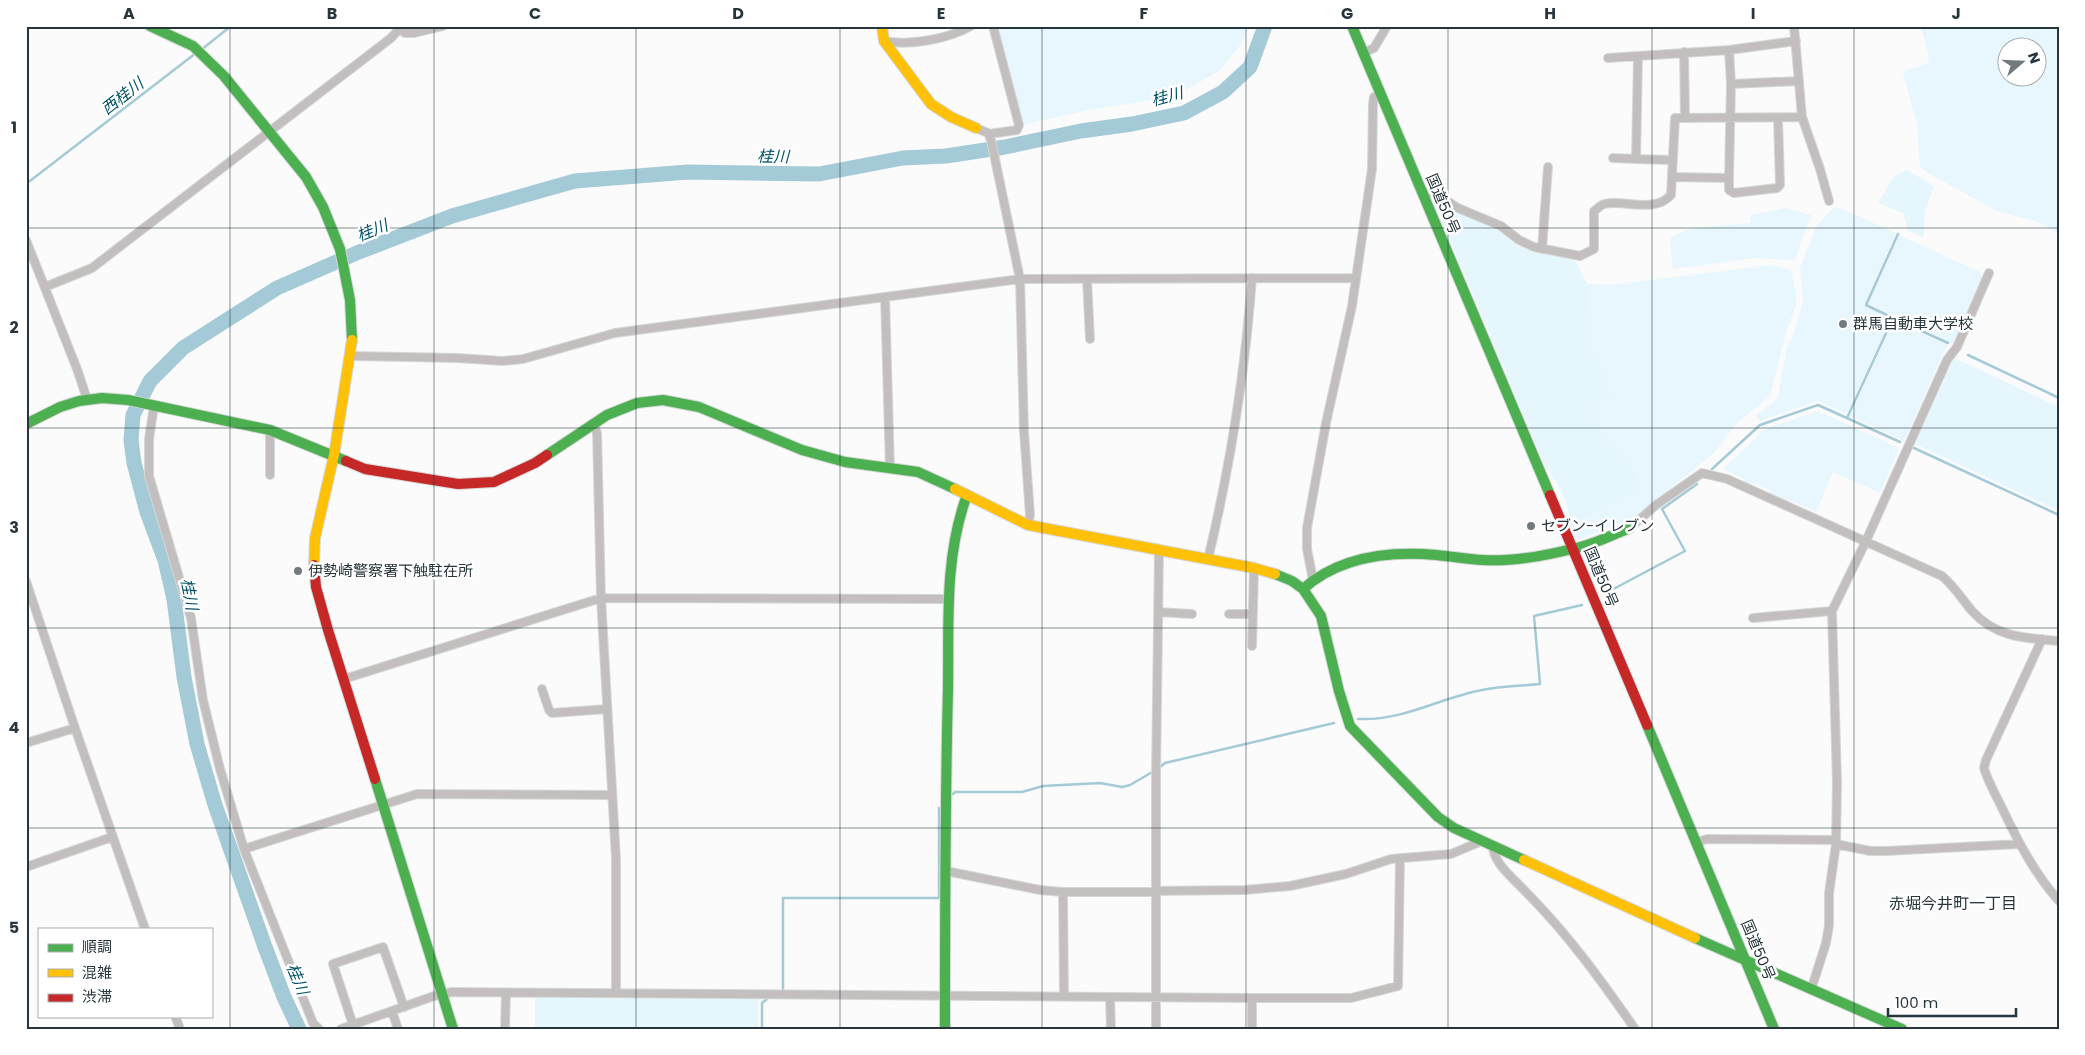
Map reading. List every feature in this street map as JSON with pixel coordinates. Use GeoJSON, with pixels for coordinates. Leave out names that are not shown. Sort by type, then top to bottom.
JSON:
{"type":"FeatureCollection","features":[{"type":"Feature","properties":{"kind":"main road"},"geometry":{"type":"LineString","coordinates":[[150,26],[183,40],[199,51],[224,76],[292,158],[329,219],[340,249],[346,274],[352,319],[350,356],[334,456],[315,538],[314,565],[320,601],[453,1029]]}},
{"type":"Feature","properties":{"kind":"main road"},"geometry":{"type":"LineString","coordinates":[[882,26],[884,41],[931,104],[951,117],[976,128]]}},
{"type":"Feature","properties":{"kind":"main road","name":"国道50号"},"geometry":{"type":"LineString","coordinates":[[1352,26],[1748,962],[1774,1029]]}},
{"type":"Feature","properties":{"kind":"main road"},"geometry":{"type":"LineString","coordinates":[[26,424],[60,407],[87,399],[111,398],[128,400],[270,430],[365,469],[458,484],[494,482],[529,466],[593,423],[637,403],[674,401],[699,407],[802,450],[845,462],[918,472],[1028,524],[1254,568],[1282,576],[1303,589],[1314,602],[1321,616],[1344,710],[1350,726],[1438,817],[1454,828],[1570,882],[1902,1029]]}},
{"type":"Feature","properties":{"kind":"main road"},"geometry":{"type":"LineString","coordinates":[[945,1029],[950,599],[954,534],[967,495]]}},
{"type":"Feature","properties":{"kind":"main road"},"geometry":{"type":"LineString","coordinates":[[1303,589],[1312,580],[1360,558],[1419,553],[1477,561],[1497,561],[1581,547],[1630,528]]}},
{"type":"Feature","properties":{"kind":"street"},"geometry":{"type":"LineString","coordinates":[[46,287],[92,268],[391,38],[401,28],[405,34],[443,26]]}},
{"type":"Feature","properties":{"kind":"street"},"geometry":{"type":"LineString","coordinates":[[884,41],[929,39],[971,26]]}},
{"type":"Feature","properties":{"kind":"street"},"geometry":{"type":"LineString","coordinates":[[990,137],[1017,130],[1019,125],[993,26]]}},
{"type":"Feature","properties":{"kind":"street"},"geometry":{"type":"LineString","coordinates":[[1363,53],[1374,48],[1386,26]]}},
{"type":"Feature","properties":{"kind":"street"},"geometry":{"type":"LineString","coordinates":[[1794,26],[1802,117],[1829,201]]}},
{"type":"Feature","properties":{"kind":"street"},"geometry":{"type":"LineString","coordinates":[[1608,58],[1729,50],[1796,41]]}},
{"type":"Feature","properties":{"kind":"street"},"geometry":{"type":"LineString","coordinates":[[1729,50],[1729,178],[1730,190],[1734,193],[1777,188],[1780,185],[1778,118]]}},
{"type":"Feature","properties":{"kind":"street"},"geometry":{"type":"LineString","coordinates":[[1684,52],[1685,117]]}},
{"type":"Feature","properties":{"kind":"street"},"geometry":{"type":"LineString","coordinates":[[1636,159],[1638,56]]}},
{"type":"Feature","properties":{"kind":"street"},"geometry":{"type":"LineString","coordinates":[[1730,84],[1799,81]]}},
{"type":"Feature","properties":{"kind":"street"},"geometry":{"type":"LineString","coordinates":[[1312,580],[1307,550],[1307,528],[1326,423],[1352,306],[1372,169],[1373,104],[1374,97],[1380,94]]}},
{"type":"Feature","properties":{"kind":"street"},"geometry":{"type":"LineString","coordinates":[[1422,192],[1436,194],[1458,208],[1501,226],[1519,240],[1542,249],[1580,256],[1591,252],[1594,248],[1594,211],[1604,204],[1652,205],[1671,195],[1673,121],[1678,117],[1802,117]]}},
{"type":"Feature","properties":{"kind":"street"},"geometry":{"type":"LineString","coordinates":[[976,128],[988,132],[990,137],[1020,279],[1024,430],[1030,515],[1028,524]]}},
{"type":"Feature","properties":{"kind":"street"},"geometry":{"type":"LineString","coordinates":[[1613,158],[1671,160]]}},
{"type":"Feature","properties":{"kind":"street"},"geometry":{"type":"LineString","coordinates":[[1542,249],[1548,167]]}},
{"type":"Feature","properties":{"kind":"street"},"geometry":{"type":"LineString","coordinates":[[1672,177],[1729,178]]}},
{"type":"Feature","properties":{"kind":"street"},"geometry":{"type":"LineString","coordinates":[[26,240],[46,287],[87,399]]}},
{"type":"Feature","properties":{"kind":"street"},"geometry":{"type":"LineString","coordinates":[[1811,990],[1826,943],[1829,925],[1829,893],[1836,842],[1836,728],[1832,611],[1866,540],[1909,441],[1947,360],[1956,347],[1989,273]]}},
{"type":"Feature","properties":{"kind":"street"},"geometry":{"type":"LineString","coordinates":[[1208,559],[1224,490],[1234,426],[1252,278]]}},
{"type":"Feature","properties":{"kind":"street"},"geometry":{"type":"LineString","coordinates":[[350,356],[458,358],[502,361],[523,359],[615,333],[1020,279],[1356,278]]}},
{"type":"Feature","properties":{"kind":"street"},"geometry":{"type":"LineString","coordinates":[[1087,279],[1090,339]]}},
{"type":"Feature","properties":{"kind":"street"},"geometry":{"type":"LineString","coordinates":[[885,297],[890,468]]}},
{"type":"Feature","properties":{"kind":"street"},"geometry":{"type":"LineString","coordinates":[[152,406],[149,439],[149,476],[191,618],[203,700],[226,792],[244,849],[313,1023],[318,1029]]}},
{"type":"Feature","properties":{"kind":"street"},"geometry":{"type":"LineString","coordinates":[[593,423],[597,433],[600,598],[616,859],[616,993]]}},
{"type":"Feature","properties":{"kind":"street"},"geometry":{"type":"LineString","coordinates":[[270,430],[270,475]]}},
{"type":"Feature","properties":{"kind":"street"},"geometry":{"type":"LineString","coordinates":[[1630,528],[1656,505],[1702,473],[1738,483],[1942,576],[1951,584],[1970,609],[1988,626],[2006,634],[2059,641]]}},
{"type":"Feature","properties":{"kind":"street"},"geometry":{"type":"LineString","coordinates":[[1156,1029],[1159,550]]}},
{"type":"Feature","properties":{"kind":"street"},"geometry":{"type":"LineString","coordinates":[[1252,646],[1254,568]]}},
{"type":"Feature","properties":{"kind":"street"},"geometry":{"type":"LineString","coordinates":[[27,584],[74,728],[144,928]]}},
{"type":"Feature","properties":{"kind":"street"},"geometry":{"type":"LineString","coordinates":[[344,679],[600,598],[950,599]]}},
{"type":"Feature","properties":{"kind":"street"},"geometry":{"type":"LineString","coordinates":[[1753,618],[1832,611]]}},
{"type":"Feature","properties":{"kind":"street"},"geometry":{"type":"LineString","coordinates":[[1158,612],[1192,614]]}},
{"type":"Feature","properties":{"kind":"street"},"geometry":{"type":"LineString","coordinates":[[1229,614],[1252,614]]}},
{"type":"Feature","properties":{"kind":"street"},"geometry":{"type":"LineString","coordinates":[[2042,640],[1984,765],[1985,772],[2020,844],[2041,881],[2059,901]]}},
{"type":"Feature","properties":{"kind":"street"},"geometry":{"type":"LineString","coordinates":[[542,689],[549,710],[552,713],[607,708]]}},
{"type":"Feature","properties":{"kind":"street"},"geometry":{"type":"LineString","coordinates":[[26,743],[74,728]]}},
{"type":"Feature","properties":{"kind":"street"},"geometry":{"type":"LineString","coordinates":[[244,849],[417,794],[612,795]]}},
{"type":"Feature","properties":{"kind":"street"},"geometry":{"type":"LineString","coordinates":[[26,867],[112,837]]}},
{"type":"Feature","properties":{"kind":"street"},"geometry":{"type":"LineString","coordinates":[[1697,842],[1707,839],[1836,842],[1870,850],[1887,851],[2020,844]]}},
{"type":"Feature","properties":{"kind":"street"},"geometry":{"type":"LineString","coordinates":[[946,871],[1040,890],[1063,892],[1245,890],[1290,886],[1346,874],[1380,861],[1451,854],[1482,841]]}},
{"type":"Feature","properties":{"kind":"street"},"geometry":{"type":"LineString","coordinates":[[1493,846],[1494,856],[1558,924],[1635,1029]]}},
{"type":"Feature","properties":{"kind":"street"},"geometry":{"type":"LineString","coordinates":[[341,1029],[452,992],[1352,998],[1398,986],[1400,858]]}},
{"type":"Feature","properties":{"kind":"street"},"geometry":{"type":"LineString","coordinates":[[1063,892],[1064,996]]}},
{"type":"Feature","properties":{"kind":"street"},"geometry":{"type":"LineString","coordinates":[[352,1024],[333,964],[383,947],[404,1007]]}},
{"type":"Feature","properties":{"kind":"street"},"geometry":{"type":"LineString","coordinates":[[505,1029],[506,992]]}},
{"type":"Feature","properties":{"kind":"street"},"geometry":{"type":"LineString","coordinates":[[1110,997],[1111,1029]]}},
{"type":"Feature","properties":{"kind":"street"},"geometry":{"type":"LineString","coordinates":[[1252,998],[1252,1029]]}},
{"type":"Feature","properties":{"kind":"street"},"geometry":{"type":"LineString","coordinates":[[392,1011],[398,1029]]}},
{"type":"Feature","properties":{"kind":"shaded area"},"geometry":{"type":"Polygon","coordinates":[[[995,26],[1249,26],[1242,43],[1220,70],[1183,92],[1022,125],[995,26]]]}},
{"type":"Feature","properties":{"kind":"shaded area"},"geometry":{"type":"Polygon","coordinates":[[[1921,26],[2059,26],[2059,234],[2035,221],[1996,211],[1923,170],[1920,166],[1917,124],[1903,73],[1904,71],[1927,64],[1929,59],[1921,26]]]}},
{"type":"Feature","properties":{"kind":"shaded area"},"geometry":{"type":"Polygon","coordinates":[[[1907,170],[1934,186],[1926,208],[1923,238],[1908,230],[1903,213],[1878,203],[1894,176],[1907,170]]]}},
{"type":"Feature","properties":{"kind":"shaded area"},"geometry":{"type":"Polygon","coordinates":[[[1435,198],[1466,216],[1497,229],[1517,245],[1534,252],[1572,258],[1577,263],[1588,284],[1594,349],[1612,397],[1593,405],[1603,432],[1636,472],[1642,489],[1571,526],[1567,505],[1561,490],[1544,463],[1433,199],[1435,198]]]}},
{"type":"Feature","properties":{"kind":"shaded area","name":"群馬自動車大学校"},"geometry":{"type":"Polygon","coordinates":[[[1835,206],[1896,233],[1864,306],[1876,311],[1877,308],[1868,304],[1899,235],[1980,272],[1982,279],[1952,344],[1880,310],[1879,313],[1891,318],[1887,327],[1890,327],[1894,320],[1947,345],[1904,441],[1850,416],[1889,331],[1886,329],[1847,414],[1818,401],[1760,421],[1756,415],[1774,402],[1778,396],[1787,347],[1793,337],[1803,301],[1800,268],[1816,227],[1835,206]]]}},
{"type":"Feature","properties":{"kind":"shaded area"},"geometry":{"type":"Polygon","coordinates":[[[1785,208],[1811,215],[1795,260],[1755,258],[1673,269],[1670,237],[1689,230],[1705,227],[1750,223],[1751,215],[1785,208]]]}},
{"type":"Feature","properties":{"kind":"shaded area"},"geometry":{"type":"Polygon","coordinates":[[[1771,265],[1791,270],[1796,294],[1796,305],[1785,336],[1770,396],[1737,423],[1713,454],[1635,517],[1579,540],[1574,538],[1571,526],[1642,489],[1636,472],[1603,432],[1593,405],[1611,397],[1594,349],[1588,284],[1610,285],[1771,265]]]}},
{"type":"Feature","properties":{"kind":"shaded area"},"geometry":{"type":"Polygon","coordinates":[[[1957,359],[2059,407],[2059,511],[1915,444],[1953,360],[1957,359]]]}},
{"type":"Feature","properties":{"kind":"shaded area"},"geometry":{"type":"Polygon","coordinates":[[[1818,411],[1899,448],[1880,493],[1833,472],[1816,512],[1790,500],[1788,502],[1769,493],[1770,490],[1754,483],[1752,485],[1744,481],[1745,479],[1723,469],[1765,429],[1818,411]]]}},
{"type":"Feature","properties":{"kind":"shaded area"},"geometry":{"type":"Polygon","coordinates":[[[535,998],[758,999],[758,1029],[535,1029],[535,998]]]}},
{"type":"Feature","properties":{"kind":"waterway","name":"西桂川"},"geometry":{"type":"LineString","coordinates":[[201,50],[231,26]]}},
{"type":"Feature","properties":{"kind":"waterway","name":"桂川"},"geometry":{"type":"LineString","coordinates":[[299,1029],[284,997],[265,947],[215,805],[197,744],[184,677],[174,599],[165,560],[147,512],[134,463],[131,440],[133,415],[150,381],[183,348],[277,288],[359,252],[452,216],[575,181],[688,172],[819,174],[903,158],[946,156],[1005,147],[1081,131],[1132,124],[1184,113],[1223,92],[1250,67],[1265,26]]}},
{"type":"Feature","properties":{"kind":"waterway","name":"西桂川"},"geometry":{"type":"LineString","coordinates":[[26,184],[196,53]]}},
{"type":"Feature","properties":{"kind":"waterway"},"geometry":{"type":"LineString","coordinates":[[1893,318],[1866,305],[1898,234]]}},
{"type":"Feature","properties":{"kind":"waterway"},"geometry":{"type":"LineString","coordinates":[[1847,418],[1893,318],[1948,343]]}},
{"type":"Feature","properties":{"kind":"waterway"},"geometry":{"type":"LineString","coordinates":[[1968,355],[2059,398]]}},
{"type":"Feature","properties":{"kind":"waterway"},"geometry":{"type":"LineString","coordinates":[[1712,469],[1760,425],[1818,405],[1900,442]]}},
{"type":"Feature","properties":{"kind":"waterway"},"geometry":{"type":"LineString","coordinates":[[1914,448],[2059,515]]}},
{"type":"Feature","properties":{"kind":"waterway"},"geometry":{"type":"LineString","coordinates":[[1604,594],[1685,551],[1662,509],[1697,484]]}},
{"type":"Feature","properties":{"kind":"waterway"},"geometry":{"type":"LineString","coordinates":[[1358,719],[1375,719],[1406,713],[1482,690],[1540,684],[1534,616],[1582,605]]}},
{"type":"Feature","properties":{"kind":"waterway"},"geometry":{"type":"LineString","coordinates":[[1159,768],[1165,763],[1334,723]]}},
{"type":"Feature","properties":{"kind":"waterway"},"geometry":{"type":"LineString","coordinates":[[953,794],[955,792],[1022,792],[1043,786],[1100,783],[1122,787],[1130,785],[1154,771]]}},
{"type":"Feature","properties":{"kind":"waterway"},"geometry":{"type":"LineString","coordinates":[[783,989],[783,898],[939,898],[939,808]]}},
{"type":"Feature","properties":{"kind":"waterway"},"geometry":{"type":"LineString","coordinates":[[762,1029],[762,1003],[767,999]]}},
{"type":"Feature","properties":{"kind":"traffic: fast"},"geometry":{"type":"LineString","coordinates":[[150,26],[193,46],[224,76],[306,177],[323,207],[340,249],[350,300],[352,340]]}},
{"type":"Feature","properties":{"kind":"traffic: fast"},"geometry":{"type":"LineString","coordinates":[[1352,26],[1550,495]]}},
{"type":"Feature","properties":{"kind":"traffic: fast"},"geometry":{"type":"LineString","coordinates":[[26,424],[60,407],[79,401],[102,398],[128,400],[270,430],[346,461]]}},
{"type":"Feature","properties":{"kind":"traffic: fast"},"geometry":{"type":"LineString","coordinates":[[547,455],[607,415],[637,403],[663,400],[699,407],[802,450],[845,462],[918,472],[955,489]]}},
{"type":"Feature","properties":{"kind":"traffic: fast"},"geometry":{"type":"LineString","coordinates":[[945,1029],[948,615],[954,542],[967,495]]}},
{"type":"Feature","properties":{"kind":"traffic: fast"},"geometry":{"type":"LineString","coordinates":[[1303,589],[1317,578],[1333,570],[1349,563],[1366,559],[1401,554],[1487,560],[1523,558],[1586,545],[1630,528]]}},
{"type":"Feature","properties":{"kind":"traffic: fast"},"geometry":{"type":"LineString","coordinates":[[1275,574],[1292,581],[1303,589],[1321,616],[1339,691],[1350,726],[1438,817],[1454,828],[1524,860]]}},
{"type":"Feature","properties":{"kind":"traffic: fast"},"geometry":{"type":"LineString","coordinates":[[1647,725],[1774,1029]]}},
{"type":"Feature","properties":{"kind":"traffic: fast"},"geometry":{"type":"LineString","coordinates":[[375,779],[453,1029]]}},
{"type":"Feature","properties":{"kind":"traffic: fast"},"geometry":{"type":"LineString","coordinates":[[1695,938],[1902,1029]]}},
{"type":"Feature","properties":{"kind":"traffic: slow"},"geometry":{"type":"LineString","coordinates":[[882,26],[884,41],[931,104],[951,117],[976,128]]}},
{"type":"Feature","properties":{"kind":"traffic: slow"},"geometry":{"type":"LineString","coordinates":[[314,565],[315,538],[334,455],[352,340]]}},
{"type":"Feature","properties":{"kind":"traffic: slow"},"geometry":{"type":"LineString","coordinates":[[955,489],[1028,525],[1254,568],[1275,574]]}},
{"type":"Feature","properties":{"kind":"traffic: slow"},"geometry":{"type":"LineString","coordinates":[[1524,860],[1695,938]]}},
{"type":"Feature","properties":{"kind":"traffic: jam"},"geometry":{"type":"LineString","coordinates":[[346,461],[365,469],[458,484],[494,482],[535,463],[547,455]]}},
{"type":"Feature","properties":{"kind":"traffic: jam"},"geometry":{"type":"LineString","coordinates":[[1550,495],[1647,725]]}},
{"type":"Feature","properties":{"kind":"traffic: jam"},"geometry":{"type":"LineString","coordinates":[[314,565],[316,587],[328,630],[375,779]]}},
{"type":"Feature","properties":{"kind":"place","name":"群馬自動車大学校"},"geometry":{"type":"Point","coordinates":[1843,324]}},
{"type":"Feature","properties":{"kind":"place","name":"セブン-イレブン"},"geometry":{"type":"Point","coordinates":[1531,526]}},
{"type":"Feature","properties":{"kind":"place","name":"伊勢崎警察署下触駐在所"},"geometry":{"type":"Point","coordinates":[298,571]}},
{"type":"Feature","properties":{"kind":"district","name":"赤堀今井町一丁目"},"geometry":{"type":"Point","coordinates":[1953,903]}}]}
